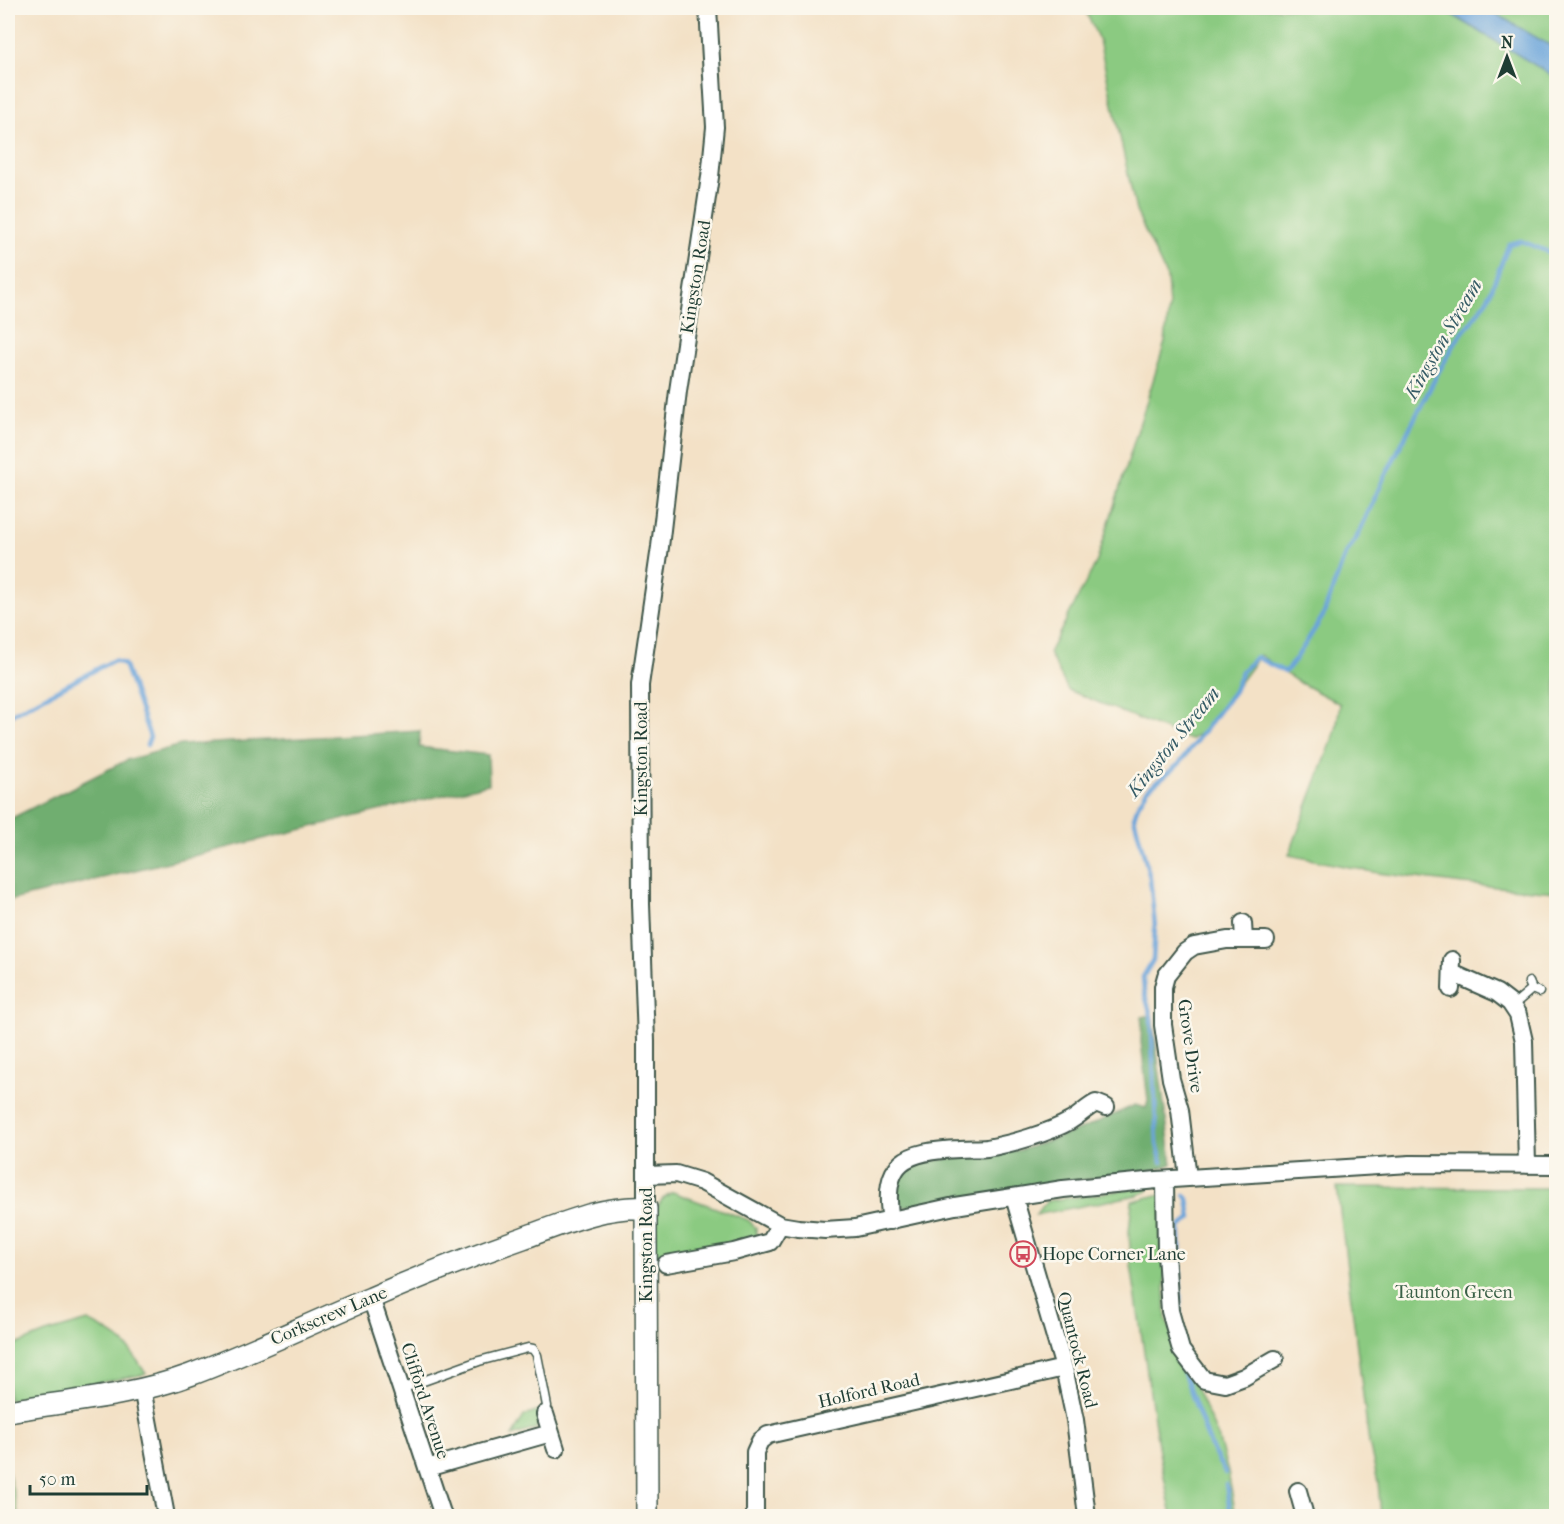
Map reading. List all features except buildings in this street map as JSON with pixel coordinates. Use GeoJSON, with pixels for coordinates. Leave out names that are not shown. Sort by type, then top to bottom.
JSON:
{"type":"FeatureCollection","features":[{"type":"Feature","properties":{"kind":"street","name":"Kingston Road"},"geometry":{"type":"LineString","coordinates":[[647,1516],[646,1041],[641,904],[640,685],[660,547],[678,391],[711,167],[715,127],[708,8]]}},
{"type":"Feature","properties":{"kind":"street","name":"Grove Drive"},"geometry":{"type":"LineString","coordinates":[[1188,1178],[1180,1110],[1171,1079],[1163,1025],[1162,987],[1174,964],[1194,946],[1243,931],[1266,940]]}},
{"type":"Feature","properties":{"kind":"street"},"geometry":{"type":"LineString","coordinates":[[1452,974],[1497,993],[1512,1006],[1518,1015],[1524,1041],[1527,1165]]}},
{"type":"Feature","properties":{"kind":"street"},"geometry":{"type":"LineString","coordinates":[[891,1221],[888,1191],[892,1173],[904,1160],[915,1154],[933,1150],[986,1148],[1015,1141],[1069,1121],[1099,1100]]}},
{"type":"Feature","properties":{"kind":"street"},"geometry":{"type":"LineString","coordinates":[[646,1175],[676,1174],[702,1182],[780,1225],[825,1230],[855,1228],[955,1206],[1064,1189],[1165,1180],[1410,1164],[1557,1165]]}},
{"type":"Feature","properties":{"kind":"street"},"geometry":{"type":"LineString","coordinates":[[1165,1180],[1166,1254],[1170,1311],[1181,1350],[1204,1380],[1225,1384],[1244,1377],[1275,1359]]}},
{"type":"Feature","properties":{"kind":"street","name":"Quantock Road"},"geometry":{"type":"LineString","coordinates":[[1014,1197],[1064,1368],[1077,1430],[1087,1516]]}},
{"type":"Feature","properties":{"kind":"street","name":"Corkscrew Lane"},"geometry":{"type":"LineString","coordinates":[[8,1411],[142,1388],[192,1374],[446,1267],[575,1220],[611,1210],[646,1208]]}},
{"type":"Feature","properties":{"kind":"street"},"geometry":{"type":"LineString","coordinates":[[666,1264],[734,1252],[770,1242],[780,1225]]}},
{"type":"Feature","properties":{"kind":"street","name":"Clifford Avenue"},"geometry":{"type":"LineString","coordinates":[[370,1298],[443,1516]]}},
{"type":"Feature","properties":{"kind":"street","name":"Holford Road"},"geometry":{"type":"LineString","coordinates":[[755,1516],[755,1452],[760,1441],[768,1435],[1064,1368]]}},
{"type":"Feature","properties":{"kind":"street"},"geometry":{"type":"LineString","coordinates":[[142,1388],[166,1516]]}},
{"type":"Feature","properties":{"kind":"street"},"geometry":{"type":"LineString","coordinates":[[545,1414],[556,1449]]}},
{"type":"Feature","properties":{"kind":"street"},"geometry":{"type":"LineString","coordinates":[[427,1468],[551,1433]]}},
{"type":"Feature","properties":{"kind":"street"},"geometry":{"type":"LineString","coordinates":[[1298,1491],[1305,1516]]}},
{"type":"Feature","properties":{"kind":"lane"},"geometry":{"type":"LineString","coordinates":[[1512,1006],[1533,987]]}},
{"type":"Feature","properties":{"kind":"lane"},"geometry":{"type":"LineString","coordinates":[[400,1389],[479,1361],[528,1348],[533,1349],[537,1355],[547,1406],[545,1414]]}},
{"type":"Feature","properties":{"kind":"green space"},"geometry":{"type":"Polygon","coordinates":[[[1084,8],[1556,8],[1556,892],[1463,884],[1378,873],[1289,855],[1336,730],[1340,704],[1295,680],[1260,655],[1203,732],[1190,740],[1068,690],[1049,653],[1097,561],[1165,342],[1169,307],[1167,278],[1136,211],[1099,40],[1084,8]]]}},
{"type":"Feature","properties":{"kind":"green space"},"geometry":{"type":"Polygon","coordinates":[[[420,731],[419,747],[488,755],[489,784],[8,901],[8,820],[127,760],[181,745],[420,731]]]}},
{"type":"Feature","properties":{"kind":"green space"},"geometry":{"type":"Polygon","coordinates":[[[1152,1015],[1172,1164],[1158,1169],[897,1208],[895,1191],[900,1177],[906,1171],[927,1161],[1021,1150],[1082,1129],[1135,1105],[1146,1108],[1148,1101],[1141,1042],[1142,1017],[1152,1015]]]}},
{"type":"Feature","properties":{"kind":"green space","name":"Taunton Green"},"geometry":{"type":"Polygon","coordinates":[[[1337,1187],[1556,1188],[1556,1516],[1381,1516],[1378,1482],[1369,1443],[1337,1187]]]}},
{"type":"Feature","properties":{"kind":"green space"},"geometry":{"type":"Polygon","coordinates":[[[1149,1188],[1148,1191],[1138,1195],[1036,1215],[1047,1201],[1149,1188]]]}},
{"type":"Feature","properties":{"kind":"green space"},"geometry":{"type":"Polygon","coordinates":[[[673,1192],[748,1220],[756,1228],[753,1242],[654,1259],[653,1230],[656,1212],[659,1203],[673,1192]]]}},
{"type":"Feature","properties":{"kind":"green space"},"geometry":{"type":"Polygon","coordinates":[[[1162,1194],[1166,1319],[1218,1437],[1228,1472],[1236,1516],[1172,1516],[1159,1452],[1131,1265],[1129,1232],[1132,1201],[1162,1194]]]}},
{"type":"Feature","properties":{"kind":"green space"},"geometry":{"type":"Polygon","coordinates":[[[88,1321],[122,1342],[146,1374],[8,1400],[8,1348],[46,1333],[88,1321]]]}},
{"type":"Feature","properties":{"kind":"green space"},"geometry":{"type":"Polygon","coordinates":[[[539,1411],[540,1420],[536,1429],[512,1436],[524,1416],[539,1411]]]}},
{"type":"Feature","properties":{"kind":"green space"},"geometry":{"type":"Polygon","coordinates":[[[8,1470],[19,1516],[8,1516],[8,1470]]]}},
{"type":"Feature","properties":{"kind":"water"},"geometry":{"type":"Polygon","coordinates":[[[1441,8],[1486,8],[1556,49],[1556,78],[1441,8]]]}},
{"type":"Feature","properties":{"kind":"waterway","name":"Kingston Stream"},"geometry":{"type":"LineString","coordinates":[[1162,1162],[1157,1144],[1151,1016],[1144,991],[1143,977],[1153,960],[1155,926],[1150,878],[1134,817],[1138,805],[1148,789],[1179,764],[1234,691],[1242,671],[1256,657],[1285,672],[1295,660],[1323,616],[1345,555],[1357,537],[1382,482],[1439,371],[1460,335],[1488,298],[1509,244],[1521,241],[1556,255]]}},
{"type":"Feature","properties":{"kind":"waterway"},"geometry":{"type":"LineString","coordinates":[[8,716],[114,660],[124,664],[150,737],[147,745]]}},
{"type":"Feature","properties":{"kind":"waterway","name":"Kingston Stream"},"geometry":{"type":"LineString","coordinates":[[1180,1318],[1180,1227],[1191,1218],[1188,1199],[1185,1195]]}},
{"type":"Feature","properties":{"kind":"waterway","name":"Kingston Stream"},"geometry":{"type":"LineString","coordinates":[[1178,1357],[1211,1447],[1225,1473]]}},
{"type":"Feature","properties":{"kind":"waterway","name":"Kingston Stream"},"geometry":{"type":"LineString","coordinates":[[1226,1484],[1231,1516]]}},
{"type":"Feature","properties":{"kind":"place","name":"Hope Corner Lane"},"geometry":{"type":"Point","coordinates":[1023,1254]}}]}
